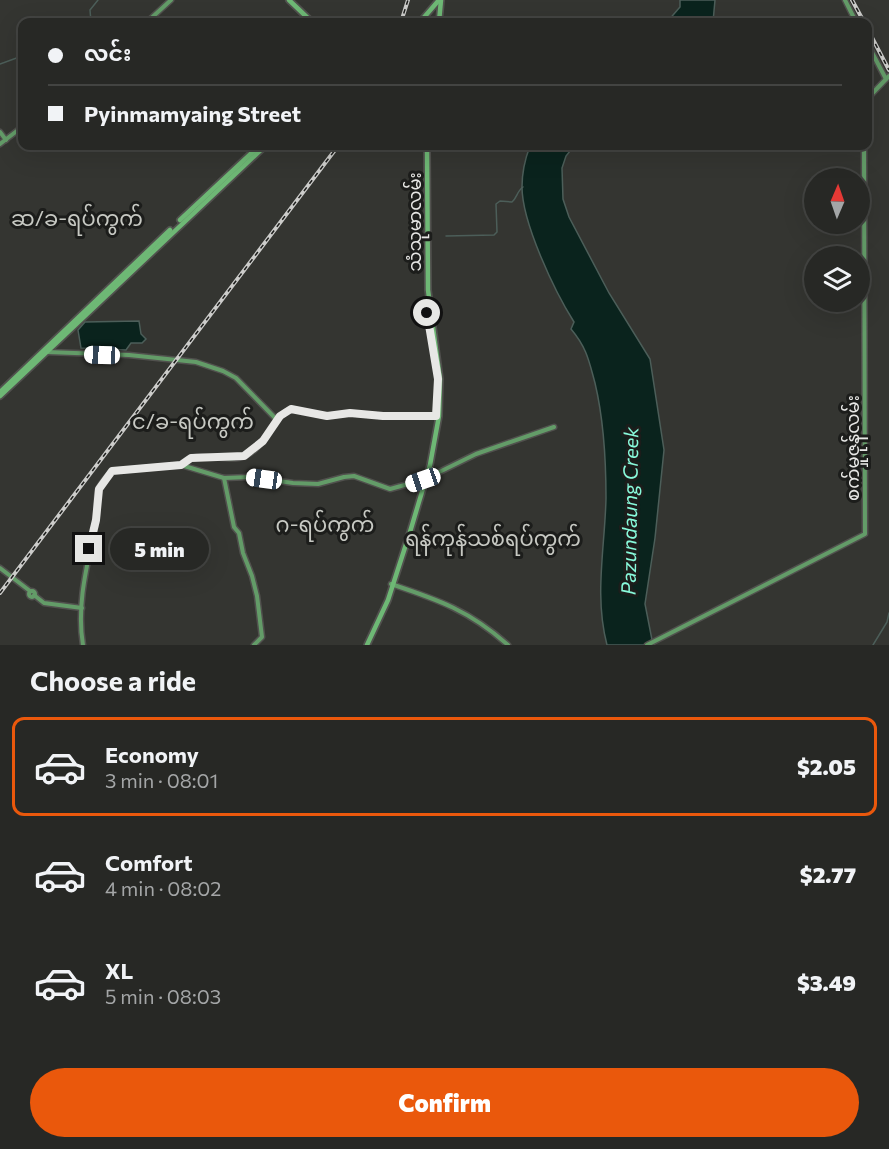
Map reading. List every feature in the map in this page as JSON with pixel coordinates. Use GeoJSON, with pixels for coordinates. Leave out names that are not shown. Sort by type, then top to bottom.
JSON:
{"type":"FeatureCollection","features":[{"type":"Feature","properties":{"kind":"main road"},"geometry":{"type":"LineString","coordinates":[[292,0],[310,18]]}},
{"type":"Feature","properties":{"kind":"main road"},"geometry":{"type":"LineString","coordinates":[[424,18],[441,0]]}},
{"type":"Feature","properties":{"kind":"main road"},"geometry":{"type":"LineString","coordinates":[[441,0],[441,18]]}},
{"type":"Feature","properties":{"kind":"main road"},"geometry":{"type":"LineString","coordinates":[[173,230],[256,150]]}},
{"type":"Feature","properties":{"kind":"main road"},"geometry":{"type":"LineString","coordinates":[[0,392],[261,150]]}},
{"type":"Feature","properties":{"kind":"main road","name":"သံသုမာလမ်း"},"geometry":{"type":"LineString","coordinates":[[366,645],[374,633],[393,584],[425,479],[438,416],[438,379],[426,306],[425,150]]}},
{"type":"Feature","properties":{"kind":"main road"},"geometry":{"type":"LineString","coordinates":[[0,396],[44,351]]}},
{"type":"Feature","properties":{"kind":"street"},"geometry":{"type":"LineString","coordinates":[[151,18],[171,0]]}},
{"type":"Feature","properties":{"kind":"street"},"geometry":{"type":"LineString","coordinates":[[844,0],[854,18]]}},
{"type":"Feature","properties":{"kind":"street"},"geometry":{"type":"LineString","coordinates":[[872,52],[887,77],[872,94]]}},
{"type":"Feature","properties":{"kind":"street"},"geometry":{"type":"LineString","coordinates":[[0,144],[18,131]]}},
{"type":"Feature","properties":{"kind":"street"},"geometry":{"type":"LineString","coordinates":[[0,132],[6,140]]}},
{"type":"Feature","properties":{"kind":"street","name":"စက်မှုဇုန်လမ်း"},"geometry":{"type":"LineString","coordinates":[[647,645],[866,533],[864,150]]}},
{"type":"Feature","properties":{"kind":"street"},"geometry":{"type":"LineString","coordinates":[[44,351],[129,355],[196,362],[236,378],[277,420]]}},
{"type":"Feature","properties":{"kind":"street"},"geometry":{"type":"LineString","coordinates":[[181,465],[191,458],[244,456],[263,441],[277,420],[291,409],[327,416],[350,413],[383,416],[438,416]]}},
{"type":"Feature","properties":{"kind":"street"},"geometry":{"type":"LineString","coordinates":[[83,645],[80,621],[99,489],[112,471],[181,465],[224,478],[250,477],[318,484],[354,476],[390,489],[425,479],[476,454],[554,427]]}},
{"type":"Feature","properties":{"kind":"street"},"geometry":{"type":"LineString","coordinates":[[224,478],[234,527],[239,533],[257,599],[262,637],[254,645]]}},
{"type":"Feature","properties":{"kind":"street"},"geometry":{"type":"LineString","coordinates":[[0,569],[29,592],[30,596],[34,595],[44,603],[82,608]]}},
{"type":"Feature","properties":{"kind":"street"},"geometry":{"type":"LineString","coordinates":[[393,584],[453,606],[480,622],[508,645]]}},
{"type":"Feature","properties":{"kind":"water"},"geometry":{"type":"Polygon","coordinates":[[[680,0],[715,0],[713,18],[670,18],[680,7],[680,0]]]}},
{"type":"Feature","properties":{"kind":"water","name":"Pazundaung Creek"},"geometry":{"type":"Polygon","coordinates":[[[529,150],[571,150],[562,168],[563,199],[569,217],[609,293],[650,359],[664,450],[655,538],[645,604],[653,645],[607,645],[601,608],[606,498],[601,412],[587,355],[571,329],[574,322],[549,276],[527,219],[522,187],[524,166],[529,150]]]}},
{"type":"Feature","properties":{"kind":"water"},"geometry":{"type":"Polygon","coordinates":[[[139,321],[141,334],[146,339],[142,343],[131,343],[126,350],[81,348],[78,330],[85,322],[139,321]]]}},
{"type":"Feature","properties":{"kind":"waterway"},"geometry":{"type":"LineString","coordinates":[[91,18],[90,10],[98,0]]}},
{"type":"Feature","properties":{"kind":"waterway"},"geometry":{"type":"LineString","coordinates":[[0,64],[18,57]]}},
{"type":"Feature","properties":{"kind":"waterway"},"geometry":{"type":"LineString","coordinates":[[446,236],[494,235],[497,232],[496,204],[500,201],[512,202],[523,187]]}},
{"type":"Feature","properties":{"kind":"waterway"},"geometry":{"type":"LineString","coordinates":[[873,645],[887,622],[889,613]]}},
{"type":"Feature","properties":{"kind":"railway"},"geometry":{"type":"LineString","coordinates":[[402,18],[408,0]]}},
{"type":"Feature","properties":{"kind":"railway"},"geometry":{"type":"LineString","coordinates":[[852,0],[862,18]]}},
{"type":"Feature","properties":{"kind":"railway"},"geometry":{"type":"LineString","coordinates":[[872,38],[889,70]]}},
{"type":"Feature","properties":{"kind":"railway"},"geometry":{"type":"LineString","coordinates":[[0,593],[335,150]]}},
{"type":"Feature","properties":{"kind":"district","name":"ဆ/ခ-ရပ်ကွက်"},"geometry":{"type":"Point","coordinates":[77,217]}},
{"type":"Feature","properties":{"kind":"district","name":"င/ခ-ရပ်ကွက်"},"geometry":{"type":"Point","coordinates":[193,420]}},
{"type":"Feature","properties":{"kind":"district","name":"ဂ-ရပ်ကွက်"},"geometry":{"type":"Point","coordinates":[325,523]}},
{"type":"Feature","properties":{"kind":"district","name":"ရန်ကုန်သစ်ရပ်ကွက်"},"geometry":{"type":"Point","coordinates":[493,537]}},
{"type":"Feature","properties":{"kind":"route"},"geometry":{"type":"LineString","coordinates":[[89,549],[96,520],[99,489],[112,471],[181,465],[191,458],[244,456],[252,452],[263,441],[280,416],[291,409],[327,416],[350,413],[383,416],[436,416],[438,379],[427,313]]}}]}
